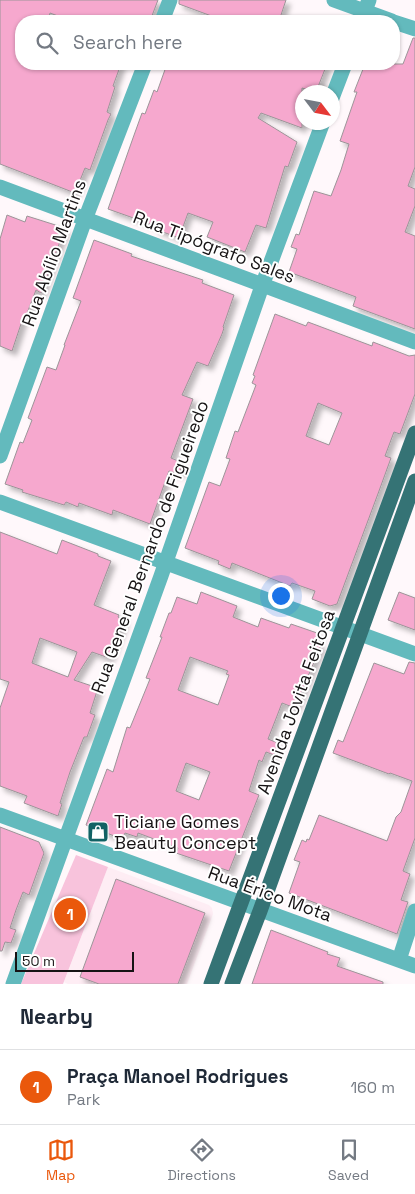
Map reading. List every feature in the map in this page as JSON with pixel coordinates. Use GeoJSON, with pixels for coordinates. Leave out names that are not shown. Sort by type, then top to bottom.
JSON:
{"type":"FeatureCollection","features":[{"type":"Feature","properties":{"kind":"main road","name":"Avenida Jovita Feitosa"},"geometry":{"type":"LineString","coordinates":[[211,984],[415,432]]}},
{"type":"Feature","properties":{"kind":"main road","name":"Avenida Jovita Feitosa"},"geometry":{"type":"LineString","coordinates":[[232,984],[415,481]]}},
{"type":"Feature","properties":{"kind":"street"},"geometry":{"type":"LineString","coordinates":[[164,15],[170,0]]}},
{"type":"Feature","properties":{"kind":"street"},"geometry":{"type":"LineString","coordinates":[[334,0],[365,11]]}},
{"type":"Feature","properties":{"kind":"street"},"geometry":{"type":"LineString","coordinates":[[400,24],[415,29]]}},
{"type":"Feature","properties":{"kind":"street","name":"Rua Abílio Martins"},"geometry":{"type":"LineString","coordinates":[[0,456],[86,217],[143,70]]}},
{"type":"Feature","properties":{"kind":"street"},"geometry":{"type":"LineString","coordinates":[[337,85],[343,70]]}},
{"type":"Feature","properties":{"kind":"street","name":"Rua General Bernardo de Figueiredo"},"geometry":{"type":"LineString","coordinates":[[12,984],[166,563],[262,286],[320,130]]}},
{"type":"Feature","properties":{"kind":"street","name":"Rua Tipógrafo Sales"},"geometry":{"type":"LineString","coordinates":[[0,187],[86,217],[262,286],[415,342]]}},
{"type":"Feature","properties":{"kind":"street"},"geometry":{"type":"LineString","coordinates":[[0,502],[415,654]]}},
{"type":"Feature","properties":{"kind":"street","name":"Rua Érico Mota"},"geometry":{"type":"LineString","coordinates":[[0,815],[415,966]]}},
{"type":"Feature","properties":{"kind":"street"},"geometry":{"type":"LineString","coordinates":[[399,960],[415,911]]}},
{"type":"Feature","properties":{"kind":"shaded area"},"geometry":{"type":"Polygon","coordinates":[[[76,855],[108,867],[63,984],[21,984],[76,855]]]}},
{"type":"Feature","properties":{"kind":"shaded area"},"geometry":{"type":"Polygon","coordinates":[[[108,867],[209,905],[212,908],[213,914],[187,984],[68,984],[64,982],[108,867]]]}},
{"type":"Feature","properties":{"kind":"building"},"geometry":{"type":"Polygon","coordinates":[[[0,0],[158,0],[152,15],[55,15],[50,13],[50,15],[15,15],[15,70],[119,70],[107,112],[111,114],[90,170],[85,168],[75,193],[0,164],[0,0]]]}},
{"type":"Feature","properties":{"kind":"building"},"geometry":{"type":"Polygon","coordinates":[[[179,0],[286,0],[281,15],[209,15],[179,4],[179,0]]]}},
{"type":"Feature","properties":{"kind":"building"},"geometry":{"type":"Polygon","coordinates":[[[413,38],[415,38],[415,167],[408,186],[415,189],[415,206],[405,232],[415,236],[415,329],[353,306],[356,297],[289,272],[297,249],[291,247],[296,234],[299,235],[314,191],[331,196],[341,170],[349,144],[340,141],[357,92],[354,92],[363,70],[400,70],[400,64],[403,64],[413,38]]]}},
{"type":"Feature","properties":{"kind":"building"},"geometry":{"type":"Polygon","coordinates":[[[165,70],[325,70],[319,85],[295,85],[295,125],[261,113],[258,118],[297,142],[288,167],[285,166],[266,228],[256,225],[245,252],[207,237],[213,222],[188,213],[179,238],[155,229],[156,226],[108,209],[142,113],[145,114],[154,90],[157,92],[165,70]]]}},
{"type":"Feature","properties":{"kind":"building"},"geometry":{"type":"Polygon","coordinates":[[[7,215],[25,222],[27,216],[65,228],[41,293],[36,290],[26,316],[24,315],[12,351],[0,346],[0,239],[7,215]]]}},
{"type":"Feature","properties":{"kind":"building"},"geometry":{"type":"Polygon","coordinates":[[[94,240],[132,254],[131,256],[203,280],[202,283],[234,295],[222,334],[208,366],[197,362],[182,395],[193,399],[171,458],[183,463],[179,474],[169,471],[150,524],[113,510],[112,515],[79,503],[78,507],[66,502],[64,505],[22,492],[23,490],[5,484],[20,442],[23,443],[32,420],[28,418],[47,367],[56,370],[81,301],[73,298],[94,240]]]}},
{"type":"Feature","properties":{"kind":"building"},"geometry":{"type":"Polygon","coordinates":[[[275,314],[306,326],[308,322],[372,346],[373,342],[409,356],[415,355],[415,394],[400,434],[394,432],[385,456],[391,458],[337,604],[330,606],[312,599],[315,591],[292,583],[290,586],[232,563],[230,569],[218,564],[219,561],[185,548],[209,482],[220,486],[230,459],[226,458],[235,431],[238,432],[256,385],[252,383],[255,376],[253,375],[275,314]],[[318,403],[306,436],[329,445],[342,413],[318,403]]]}},
{"type":"Feature","properties":{"kind":"building"},"geometry":{"type":"Polygon","coordinates":[[[0,532],[57,554],[62,540],[111,561],[94,605],[119,615],[118,617],[124,620],[109,658],[92,652],[74,680],[98,688],[90,713],[95,715],[87,737],[84,737],[70,772],[58,816],[24,803],[27,796],[0,786],[0,708],[9,682],[0,679],[0,532]],[[40,638],[32,663],[68,677],[77,652],[40,638]]]}},
{"type":"Feature","properties":{"kind":"building"},"geometry":{"type":"Polygon","coordinates":[[[201,592],[237,606],[233,617],[258,627],[261,618],[289,628],[291,624],[320,634],[316,643],[321,645],[295,708],[282,703],[268,739],[278,743],[274,755],[266,752],[262,762],[259,760],[249,791],[259,795],[229,871],[176,853],[178,848],[138,833],[137,837],[125,833],[122,839],[86,825],[107,769],[113,772],[127,727],[130,728],[150,679],[146,678],[169,613],[171,613],[177,597],[197,604],[201,592]],[[190,657],[178,690],[218,705],[229,675],[226,674],[228,671],[190,657]],[[186,763],[176,791],[199,800],[210,772],[186,763]]]}},
{"type":"Feature","properties":{"kind":"building"},"geometry":{"type":"Polygon","coordinates":[[[399,592],[415,598],[415,630],[388,620],[399,592]]]}},
{"type":"Feature","properties":{"kind":"building"},"geometry":{"type":"Polygon","coordinates":[[[409,662],[415,663],[415,838],[403,871],[410,874],[401,900],[408,902],[397,934],[289,893],[300,862],[294,860],[302,840],[306,842],[307,839],[309,840],[319,815],[387,841],[396,817],[401,812],[412,781],[333,753],[338,740],[343,742],[374,663],[404,674],[409,662]]]}},
{"type":"Feature","properties":{"kind":"building"},"geometry":{"type":"Polygon","coordinates":[[[0,827],[39,842],[44,853],[29,895],[23,892],[16,910],[10,928],[16,930],[11,943],[5,942],[2,951],[0,951],[0,827]]]}},
{"type":"Feature","properties":{"kind":"building"},"geometry":{"type":"Polygon","coordinates":[[[116,879],[205,913],[178,984],[99,984],[80,977],[116,879]]]}},
{"type":"Feature","properties":{"kind":"building"},"geometry":{"type":"Polygon","coordinates":[[[271,930],[328,952],[327,954],[340,958],[337,966],[383,982],[383,984],[252,984],[271,930]]]}},
{"type":"Feature","properties":{"kind":"place","name":"Ticiane Gomes Beauty Concept"},"geometry":{"type":"Point","coordinates":[98,832]}},
{"type":"Feature","properties":{"kind":"place","name":"Praça Manoel Rodrigues"},"geometry":{"type":"Point","coordinates":[70,914]}}]}
